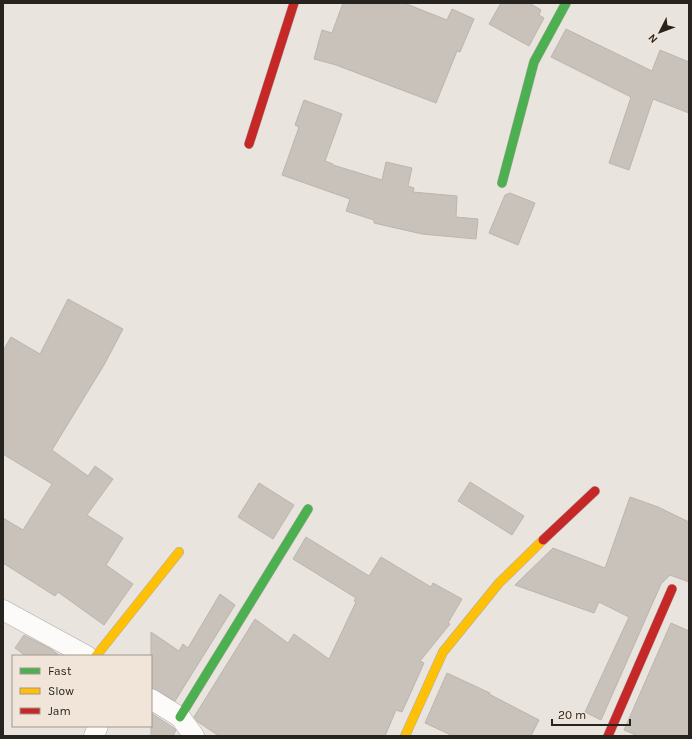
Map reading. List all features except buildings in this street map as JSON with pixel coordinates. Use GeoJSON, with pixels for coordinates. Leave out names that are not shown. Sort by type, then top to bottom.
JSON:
{"type":"FeatureCollection","features":[{"type":"Feature","properties":{"kind":"street"},"geometry":{"type":"LineString","coordinates":[[249,144],[294,3]]}},
{"type":"Feature","properties":{"kind":"street"},"geometry":{"type":"LineString","coordinates":[[502,183],[534,62],[566,3]]}},
{"type":"Feature","properties":{"kind":"street"},"geometry":{"type":"LineString","coordinates":[[405,736],[443,652],[499,583],[595,491]]}},
{"type":"Feature","properties":{"kind":"street"},"geometry":{"type":"LineString","coordinates":[[180,717],[308,509]]}},
{"type":"Feature","properties":{"kind":"street"},"geometry":{"type":"LineString","coordinates":[[97,655],[179,552]]}},
{"type":"Feature","properties":{"kind":"street"},"geometry":{"type":"LineString","coordinates":[[608,736],[672,589]]}},
{"type":"Feature","properties":{"kind":"street"},"geometry":{"type":"LineString","coordinates":[[3,610],[85,655]]}},
{"type":"Feature","properties":{"kind":"street"},"geometry":{"type":"LineString","coordinates":[[152,700],[180,717],[194,736]]}},
{"type":"Feature","properties":{"kind":"traffic: fast"},"geometry":{"type":"LineString","coordinates":[[502,183],[534,62],[566,3]]}},
{"type":"Feature","properties":{"kind":"traffic: fast"},"geometry":{"type":"LineString","coordinates":[[180,717],[308,509]]}},
{"type":"Feature","properties":{"kind":"traffic: slow"},"geometry":{"type":"LineString","coordinates":[[405,736],[443,652],[499,583],[543,540]]}},
{"type":"Feature","properties":{"kind":"traffic: slow"},"geometry":{"type":"LineString","coordinates":[[97,655],[179,552]]}},
{"type":"Feature","properties":{"kind":"traffic: jam"},"geometry":{"type":"LineString","coordinates":[[249,144],[294,3]]}},
{"type":"Feature","properties":{"kind":"traffic: jam"},"geometry":{"type":"LineString","coordinates":[[543,540],[595,491]]}},
{"type":"Feature","properties":{"kind":"traffic: jam"},"geometry":{"type":"LineString","coordinates":[[608,736],[672,589]]}}]}
